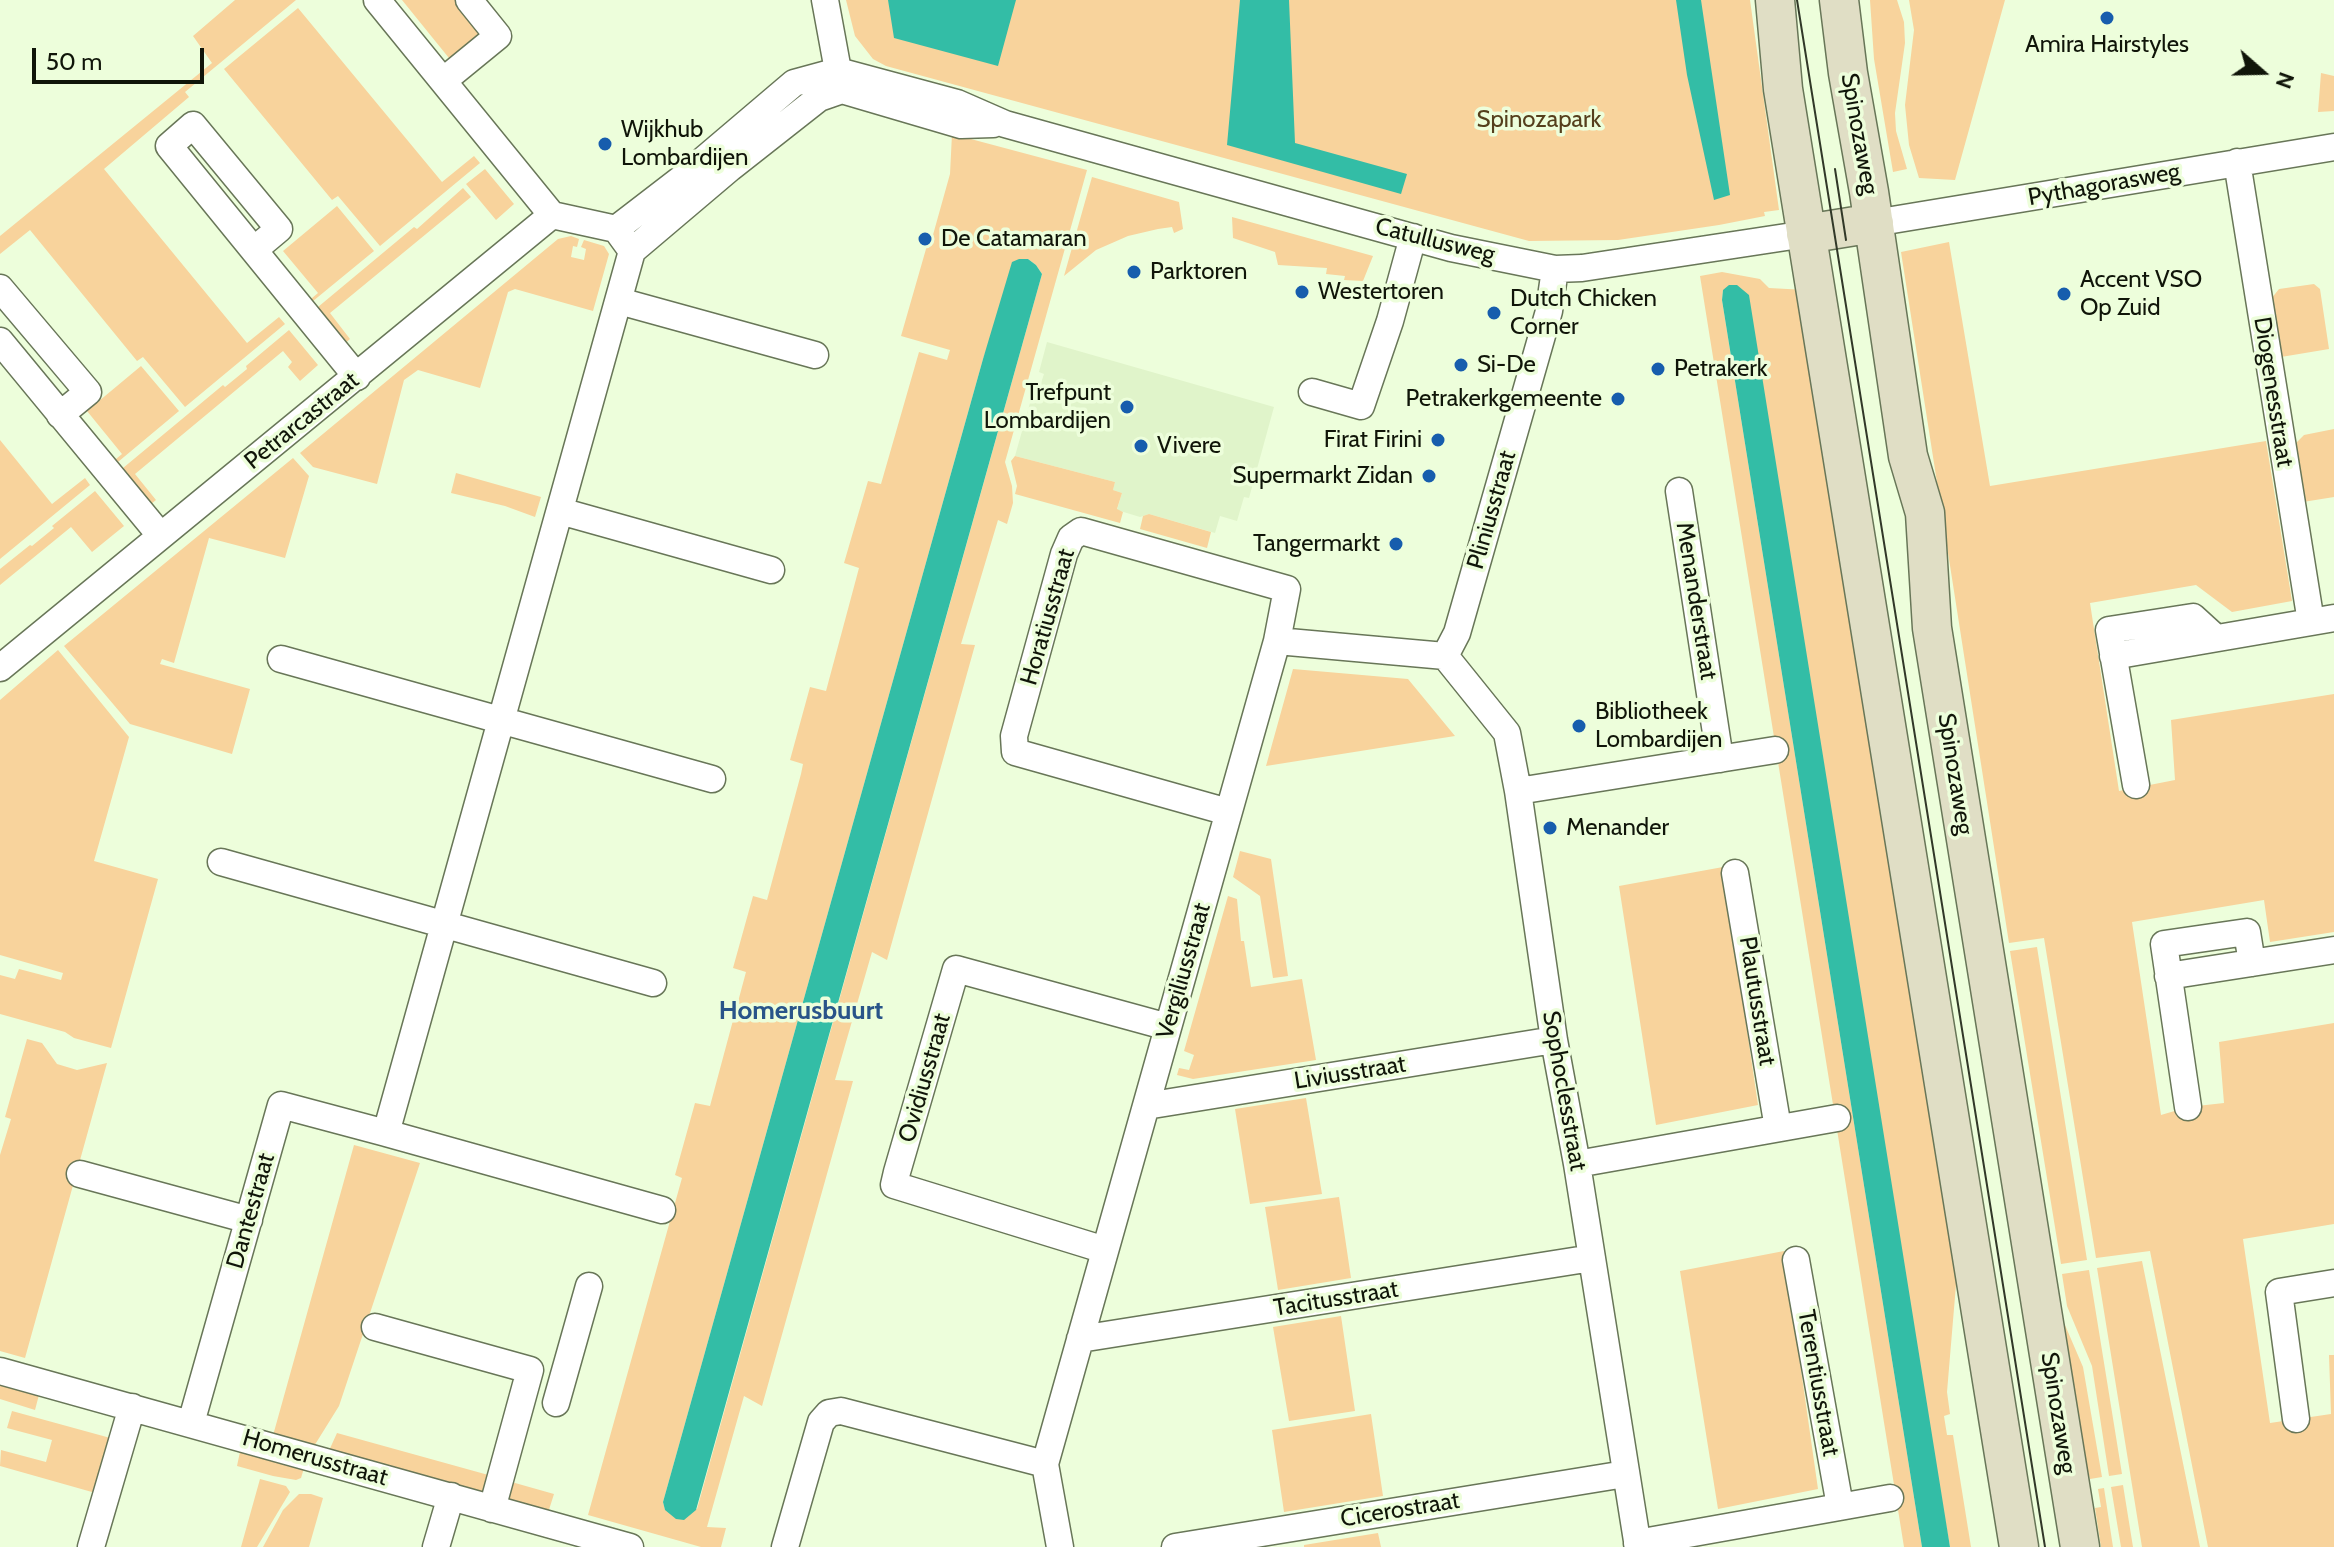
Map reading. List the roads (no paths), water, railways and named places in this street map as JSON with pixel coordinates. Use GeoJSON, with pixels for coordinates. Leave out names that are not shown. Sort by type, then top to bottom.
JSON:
{"type":"FeatureCollection","features":[{"type":"Feature","properties":{"kind":"main road"},"geometry":{"type":"LineString","coordinates":[[1775,0],[1783,89],[2019,1547]]}},
{"type":"Feature","properties":{"kind":"main road","name":"Spinozaweg"},"geometry":{"type":"LineString","coordinates":[[1839,0],[1908,456],[1925,513],[1932,628],[2080,1547]]}},
{"type":"Feature","properties":{"kind":"main road","name":"Catullusweg"},"geometry":{"type":"LineString","coordinates":[[1806,234],[1874,223]]}},
{"type":"Feature","properties":{"kind":"street"},"geometry":{"type":"LineString","coordinates":[[377,0],[552,215],[616,229],[632,251]]}},
{"type":"Feature","properties":{"kind":"street"},"geometry":{"type":"LineString","coordinates":[[443,81],[498,36],[469,0]]}},
{"type":"Feature","properties":{"kind":"street"},"geometry":{"type":"LineString","coordinates":[[825,0],[840,80]]}},
{"type":"Feature","properties":{"kind":"street"},"geometry":{"type":"LineString","coordinates":[[616,229],[681,179],[794,83],[840,80]]}},
{"type":"Feature","properties":{"kind":"street"},"geometry":{"type":"LineString","coordinates":[[386,1133],[632,251],[840,80]]}},
{"type":"Feature","properties":{"kind":"street","name":"Catullusweg"},"geometry":{"type":"LineString","coordinates":[[840,80],[961,125],[1005,124],[1451,248],[1555,269],[1596,266],[1806,234]]}},
{"type":"Feature","properties":{"kind":"street"},"geometry":{"type":"LineString","coordinates":[[254,250],[279,229],[193,125],[169,146],[357,377]]}},
{"type":"Feature","properties":{"kind":"street","name":"Pythagorasweg"},"geometry":{"type":"LineString","coordinates":[[1874,223],[2334,147]]}},
{"type":"Feature","properties":{"kind":"street","name":"Diogenesstraat"},"geometry":{"type":"LineString","coordinates":[[2237,162],[2322,620]]}},
{"type":"Feature","properties":{"kind":"street","name":"Petrarcastraat"},"geometry":{"type":"LineString","coordinates":[[0,668],[552,215]]}},
{"type":"Feature","properties":{"kind":"street"},"geometry":{"type":"LineString","coordinates":[[1312,392],[1361,406],[1390,321],[1413,237]]}},
{"type":"Feature","properties":{"kind":"street","name":"Pliniusstraat"},"geometry":{"type":"LineString","coordinates":[[1445,656],[1457,633],[1549,311],[1555,269]]}},
{"type":"Feature","properties":{"kind":"street"},"geometry":{"type":"LineString","coordinates":[[0,288],[88,392],[60,415]]}},
{"type":"Feature","properties":{"kind":"street"},"geometry":{"type":"LineString","coordinates":[[619,301],[815,355]]}},
{"type":"Feature","properties":{"kind":"street"},"geometry":{"type":"LineString","coordinates":[[0,341],[160,535]]}},
{"type":"Feature","properties":{"kind":"street","name":"Menanderstraat"},"geometry":{"type":"LineString","coordinates":[[1679,491],[1720,759]]}},
{"type":"Feature","properties":{"kind":"street"},"geometry":{"type":"LineString","coordinates":[[560,511],[771,570]]}},
{"type":"Feature","properties":{"kind":"street","name":"Horatiusstraat"},"geometry":{"type":"LineString","coordinates":[[1228,812],[1015,752],[1014,736],[1071,538],[1081,531],[1287,589],[1277,641]]}},
{"type":"Feature","properties":{"kind":"street"},"geometry":{"type":"LineString","coordinates":[[2136,785],[2113,656],[2322,620]]}},
{"type":"Feature","properties":{"kind":"street"},"geometry":{"type":"LineString","coordinates":[[1277,641],[1445,656]]}},
{"type":"Feature","properties":{"kind":"street","name":"Vergiliusstraat"},"geometry":{"type":"LineString","coordinates":[[1060,1547],[1045,1464],[1277,641]]}},
{"type":"Feature","properties":{"kind":"street","name":"Sophoclesstraat"},"geometry":{"type":"LineString","coordinates":[[1445,656],[1507,733],[1554,1040],[1638,1545]]}},
{"type":"Feature","properties":{"kind":"street"},"geometry":{"type":"LineString","coordinates":[[281,659],[712,779]]}},
{"type":"Feature","properties":{"kind":"street"},"geometry":{"type":"LineString","coordinates":[[1518,791],[1775,750]]}},
{"type":"Feature","properties":{"kind":"street"},"geometry":{"type":"LineString","coordinates":[[221,862],[653,983]]}},
{"type":"Feature","properties":{"kind":"street","name":"Plautusstraat"},"geometry":{"type":"LineString","coordinates":[[1735,873],[1778,1128]]}},
{"type":"Feature","properties":{"kind":"street"},"geometry":{"type":"LineString","coordinates":[[2188,1107],[2168,976],[2334,950]]}},
{"type":"Feature","properties":{"kind":"street","name":"Ovidiusstraat"},"geometry":{"type":"LineString","coordinates":[[1105,1250],[894,1185],[897,1172],[956,969],[1168,1027]]}},
{"type":"Feature","properties":{"kind":"street","name":"Liviusstraat"},"geometry":{"type":"LineString","coordinates":[[1146,1106],[1554,1040]]}},
{"type":"Feature","properties":{"kind":"street","name":"Dantestraat"},"geometry":{"type":"LineString","coordinates":[[191,1423],[281,1105],[662,1210]]}},
{"type":"Feature","properties":{"kind":"street"},"geometry":{"type":"LineString","coordinates":[[1577,1164],[1837,1118]]}},
{"type":"Feature","properties":{"kind":"street"},"geometry":{"type":"LineString","coordinates":[[80,1174],[249,1220]]}},
{"type":"Feature","properties":{"kind":"street","name":"Tacitusstraat"},"geometry":{"type":"LineString","coordinates":[[1080,1339],[1592,1258]]}},
{"type":"Feature","properties":{"kind":"street","name":"Terentiusstraat"},"geometry":{"type":"LineString","coordinates":[[1796,1260],[1840,1506]]}},
{"type":"Feature","properties":{"kind":"street"},"geometry":{"type":"LineString","coordinates":[[2296,1419],[2279,1292],[2334,1283]]}},
{"type":"Feature","properties":{"kind":"street"},"geometry":{"type":"LineString","coordinates":[[375,1327],[530,1370],[559,1391],[589,1286]]}},
{"type":"Feature","properties":{"kind":"street"},"geometry":{"type":"LineString","coordinates":[[492,1509],[530,1370]]}},
{"type":"Feature","properties":{"kind":"street","name":"Homerusstraat"},"geometry":{"type":"LineString","coordinates":[[0,1371],[630,1547]]}},
{"type":"Feature","properties":{"kind":"street"},"geometry":{"type":"LineString","coordinates":[[91,1547],[132,1407]]}},
{"type":"Feature","properties":{"kind":"street"},"geometry":{"type":"LineString","coordinates":[[785,1547],[821,1422],[829,1413],[841,1411],[1045,1464]]}},
{"type":"Feature","properties":{"kind":"street","name":"Cicerostraat"},"geometry":{"type":"LineString","coordinates":[[1175,1547],[1625,1474]]}},
{"type":"Feature","properties":{"kind":"street"},"geometry":{"type":"LineString","coordinates":[[436,1547],[451,1496]]}},
{"type":"Feature","properties":{"kind":"street"},"geometry":{"type":"LineString","coordinates":[[1638,1545],[1890,1498]]}},
{"type":"Feature","properties":{"kind":"water"},"geometry":{"type":"Polygon","coordinates":[[[888,0],[1016,0],[998,66],[894,38],[888,0]]]}},
{"type":"Feature","properties":{"kind":"water"},"geometry":{"type":"Polygon","coordinates":[[[1240,0],[1289,0],[1295,143],[1407,174],[1401,194],[1227,145],[1240,0]]]}},
{"type":"Feature","properties":{"kind":"water"},"geometry":{"type":"Polygon","coordinates":[[[1676,0],[1701,0],[1730,195],[1714,200],[1687,75],[1676,0]]]}},
{"type":"Feature","properties":{"kind":"water"},"geometry":{"type":"Polygon","coordinates":[[[1028,259],[1042,274],[696,1510],[684,1520],[676,1519],[665,1510],[663,1502],[983,359],[1012,262],[1028,259]]]}},
{"type":"Feature","properties":{"kind":"water"},"geometry":{"type":"Polygon","coordinates":[[[1729,285],[1737,285],[1749,295],[1950,1547],[1922,1547],[1722,300],[1723,290],[1729,285]]]}},
{"type":"Feature","properties":{"kind":"tram line"},"geometry":{"type":"LineString","coordinates":[[1797,0],[2045,1547]]}},
{"type":"Feature","properties":{"kind":"tram line"},"geometry":{"type":"LineString","coordinates":[[1835,169],[1846,240]]}},
{"type":"Feature","properties":{"kind":"place","name":"Amira Hairstyles"},"geometry":{"type":"Point","coordinates":[2107,18]}},
{"type":"Feature","properties":{"kind":"place","name":"Wijkhub Lombardijen"},"geometry":{"type":"Point","coordinates":[605,144]}},
{"type":"Feature","properties":{"kind":"place","name":"De Catamaran"},"geometry":{"type":"Point","coordinates":[925,239]}},
{"type":"Feature","properties":{"kind":"place","name":"Parktoren"},"geometry":{"type":"Point","coordinates":[1134,272]}},
{"type":"Feature","properties":{"kind":"place","name":"Westertoren"},"geometry":{"type":"Point","coordinates":[1302,292]}},
{"type":"Feature","properties":{"kind":"place","name":"Accent VSO Op Zuid"},"geometry":{"type":"Point","coordinates":[2064,294]}},
{"type":"Feature","properties":{"kind":"place","name":"Dutch Chicken Corner"},"geometry":{"type":"Point","coordinates":[1494,313]}},
{"type":"Feature","properties":{"kind":"place","name":"Si-De"},"geometry":{"type":"Point","coordinates":[1461,365]}},
{"type":"Feature","properties":{"kind":"place","name":"Petrakerk"},"geometry":{"type":"Point","coordinates":[1658,369]}},
{"type":"Feature","properties":{"kind":"place","name":"Petrakerkgemeente"},"geometry":{"type":"Point","coordinates":[1618,399]}},
{"type":"Feature","properties":{"kind":"place","name":"Trefpunt Lombardijen"},"geometry":{"type":"Point","coordinates":[1127,407]}},
{"type":"Feature","properties":{"kind":"place","name":"Firat Firini"},"geometry":{"type":"Point","coordinates":[1438,440]}},
{"type":"Feature","properties":{"kind":"place","name":"Vivere"},"geometry":{"type":"Point","coordinates":[1141,446]}},
{"type":"Feature","properties":{"kind":"place","name":"Supermarkt Zidan"},"geometry":{"type":"Point","coordinates":[1429,476]}},
{"type":"Feature","properties":{"kind":"place","name":"Tangermarkt"},"geometry":{"type":"Point","coordinates":[1396,544]}},
{"type":"Feature","properties":{"kind":"place","name":"Bibliotheek Lombardijen"},"geometry":{"type":"Point","coordinates":[1579,726]}},
{"type":"Feature","properties":{"kind":"place","name":"Menander"},"geometry":{"type":"Point","coordinates":[1550,828]}},
{"type":"Feature","properties":{"kind":"district","name":"Homerusbuurt"},"geometry":{"type":"Point","coordinates":[801,1011]}},
{"type":"Feature","properties":{"kind":"park label","name":"Spinozapark"},"geometry":{"type":"Point","coordinates":[1539,120]}}]}
